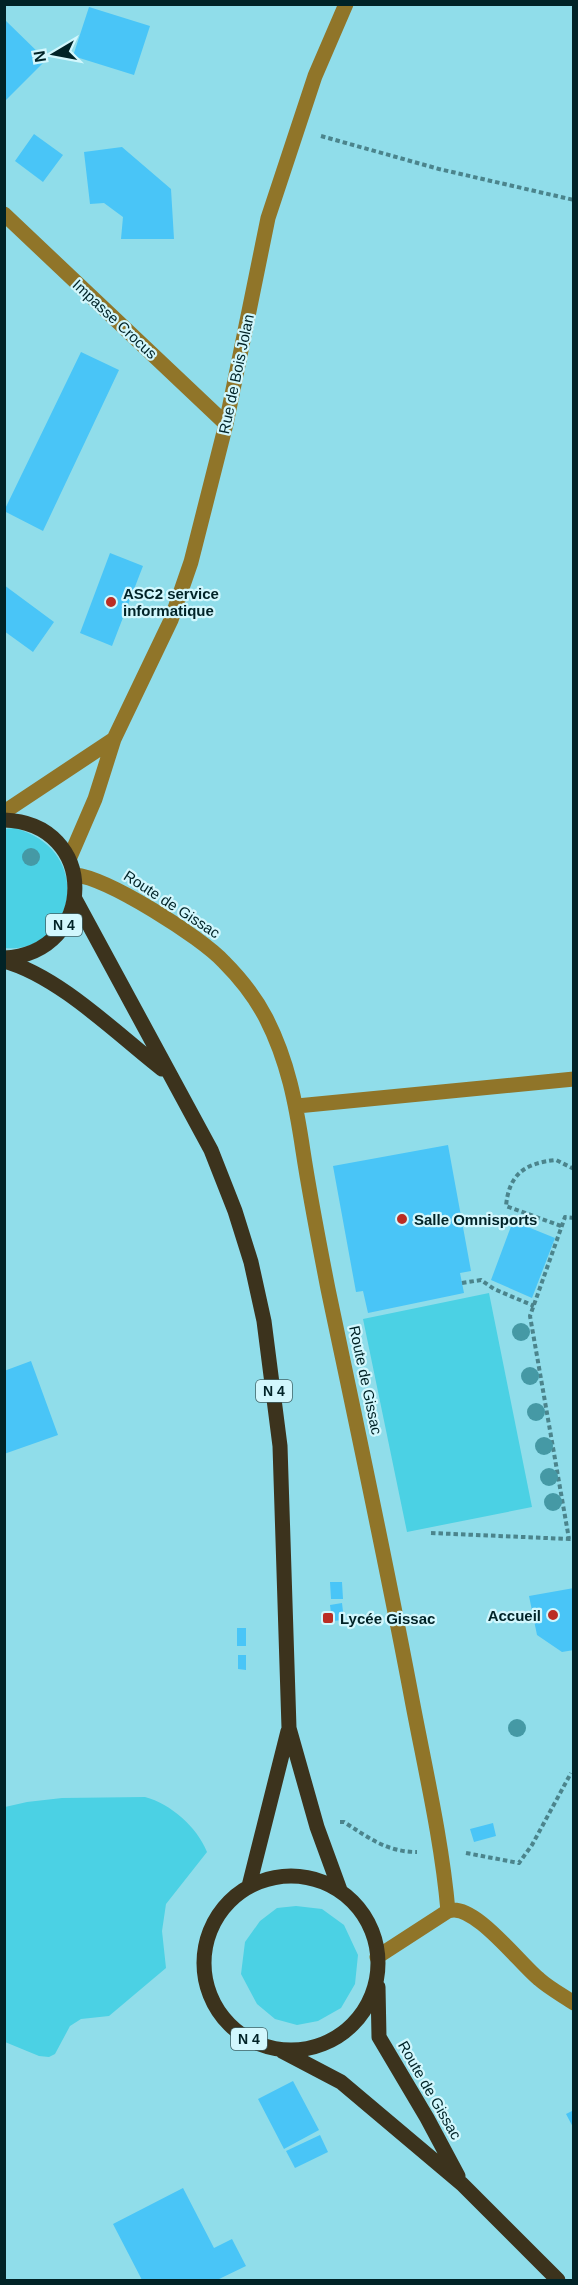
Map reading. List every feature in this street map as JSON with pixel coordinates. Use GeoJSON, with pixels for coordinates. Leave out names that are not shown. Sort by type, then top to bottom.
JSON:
{"type":"FeatureCollection","features":[{"type":"Feature","properties":{"kind":"main road","name":"N 4"},"geometry":{"type":"LineString","coordinates":[[4,820],[16,820],[56,839],[70,857],[75,875],[75,899],[69,918],[56,938],[39,949],[4,960]]}},
{"type":"Feature","properties":{"kind":"main road","name":"N 4"},"geometry":{"type":"LineString","coordinates":[[75,899],[167,1074],[211,1150],[231,1201],[250,1262],[264,1322],[275,1402],[283,1492],[289,1728],[316,1823],[340,1890]]}},
{"type":"Feature","properties":{"kind":"main road","name":"N 4"},"geometry":{"type":"LineString","coordinates":[[4,960],[36,973],[58,987],[167,1074]]}},
{"type":"Feature","properties":{"kind":"main road","name":"N 4"},"geometry":{"type":"LineString","coordinates":[[249,1886],[289,1728]]}},
{"type":"Feature","properties":{"kind":"main road","name":"N 4"},"geometry":{"type":"LineString","coordinates":[[297,1876],[321,1881],[340,1890],[363,1913],[374,1939],[378,1957],[377,1975],[369,2001],[354,2024],[332,2040],[306,2049],[279,2049],[253,2042],[230,2026],[214,2005],[205,1979],[204,1952],[212,1925],[227,1902],[249,1886],[272,1877],[297,1876]]}},
{"type":"Feature","properties":{"kind":"main road","name":"Route de Gissac"},"geometry":{"type":"LineString","coordinates":[[377,1975],[379,2037],[428,2118],[462,2184]]}},
{"type":"Feature","properties":{"kind":"main road","name":"Route de Gissac"},"geometry":{"type":"LineString","coordinates":[[279,2049],[341,2082],[462,2184],[558,2280]]}},
{"type":"Feature","properties":{"kind":"street","name":"Rue de Bois Jolan"},"geometry":{"type":"LineString","coordinates":[[70,857],[95,799],[114,738],[174,610],[191,562],[226,424],[267,218],[315,76],[346,4]]}},
{"type":"Feature","properties":{"kind":"street","name":"Impasse Crocus"},"geometry":{"type":"LineString","coordinates":[[4,214],[226,424]]}},
{"type":"Feature","properties":{"kind":"street"},"geometry":{"type":"LineString","coordinates":[[4,812],[114,738]]}},
{"type":"Feature","properties":{"kind":"street","name":"Route de Gissac"},"geometry":{"type":"LineString","coordinates":[[75,875],[99,880],[204,944],[246,987],[265,1016],[286,1064],[297,1106],[322,1259],[398,1621],[441,1850],[448,1911]]}},
{"type":"Feature","properties":{"kind":"street"},"geometry":{"type":"LineString","coordinates":[[297,1106],[573,1079]]}},
{"type":"Feature","properties":{"kind":"street"},"geometry":{"type":"LineString","coordinates":[[378,1957],[448,1911],[462,1911],[495,1935],[537,1978],[573,2003]]}},
{"type":"Feature","properties":{"kind":"path"},"geometry":{"type":"LineString","coordinates":[[297,129],[439,169],[573,200]]}},
{"type":"Feature","properties":{"kind":"path"},"geometry":{"type":"LineString","coordinates":[[561,1226],[506,1206],[507,1196],[515,1174],[525,1166],[556,1160],[573,1170]]}},
{"type":"Feature","properties":{"kind":"path"},"geometry":{"type":"LineString","coordinates":[[431,1533],[571,1539],[530,1316],[561,1226],[565,1217],[573,1218]]}},
{"type":"Feature","properties":{"kind":"path"},"geometry":{"type":"LineString","coordinates":[[462,1283],[481,1280],[494,1289],[534,1306]]}},
{"type":"Feature","properties":{"kind":"path"},"geometry":{"type":"LineString","coordinates":[[459,1852],[519,1863],[532,1845],[571,1773]]}},
{"type":"Feature","properties":{"kind":"path"},"geometry":{"type":"LineString","coordinates":[[316,1823],[344,1822],[386,1848],[400,1852],[420,1852]]}},
{"type":"Feature","properties":{"kind":"shaded area"},"geometry":{"type":"Polygon","coordinates":[[[15,828],[41,840],[58,858],[66,878],[67,900],[60,919],[47,936],[28,946],[5,948],[4,829],[15,828]]]}},
{"type":"Feature","properties":{"kind":"shaded area"},"geometry":{"type":"Polygon","coordinates":[[[489,1293],[532,1507],[407,1532],[363,1319],[489,1293]]]}},
{"type":"Feature","properties":{"kind":"shaded area"},"geometry":{"type":"Polygon","coordinates":[[[145,1797],[164,1805],[190,1825],[207,1852],[166,1904],[162,1931],[166,1968],[109,2016],[81,2019],[70,2026],[55,2054],[49,2057],[39,2056],[5,2042],[5,1807],[62,1798],[145,1797]]]}},
{"type":"Feature","properties":{"kind":"shaded area"},"geometry":{"type":"Polygon","coordinates":[[[296,1906],[322,1909],[344,1925],[358,1955],[355,1984],[341,2008],[318,2021],[297,2025],[275,2019],[257,2004],[241,1974],[245,1942],[260,1921],[277,1908],[296,1906]]]}},
{"type":"Feature","properties":{"kind":"building"},"geometry":{"type":"Polygon","coordinates":[[[89,7],[150,26],[134,75],[73,56],[89,7]]]}},
{"type":"Feature","properties":{"kind":"building"},"geometry":{"type":"Polygon","coordinates":[[[4,19],[46,60],[4,102],[4,19]]]}},
{"type":"Feature","properties":{"kind":"building"},"geometry":{"type":"Polygon","coordinates":[[[34,134],[63,155],[43,182],[15,161],[34,134]]]}},
{"type":"Feature","properties":{"kind":"building"},"geometry":{"type":"Polygon","coordinates":[[[122,147],[171,189],[174,239],[121,239],[123,217],[104,203],[90,204],[84,152],[122,147]]]}},
{"type":"Feature","properties":{"kind":"building"},"geometry":{"type":"Polygon","coordinates":[[[81,352],[119,370],[43,531],[4,511],[81,352]]]}},
{"type":"Feature","properties":{"kind":"building"},"geometry":{"type":"Polygon","coordinates":[[[110,553],[143,566],[112,646],[80,633],[110,553]]]}},
{"type":"Feature","properties":{"kind":"building"},"geometry":{"type":"Polygon","coordinates":[[[4,585],[54,622],[33,652],[4,631],[4,585]]]}},
{"type":"Feature","properties":{"kind":"building","name":"Salle Omnisports"},"geometry":{"type":"Polygon","coordinates":[[[448,1145],[471,1271],[460,1273],[464,1293],[368,1313],[363,1291],[356,1292],[333,1166],[448,1145]]]}},
{"type":"Feature","properties":{"kind":"building"},"geometry":{"type":"Polygon","coordinates":[[[513,1221],[555,1238],[532,1298],[491,1280],[513,1221]]]}},
{"type":"Feature","properties":{"kind":"building"},"geometry":{"type":"Polygon","coordinates":[[[31,1361],[58,1435],[4,1454],[4,1371],[31,1361]]]}},
{"type":"Feature","properties":{"kind":"building"},"geometry":{"type":"Polygon","coordinates":[[[330,1582],[342,1582],[343,1599],[331,1599],[330,1582]]]}},
{"type":"Feature","properties":{"kind":"building","name":"Accueil"},"geometry":{"type":"Polygon","coordinates":[[[574,1588],[574,1650],[562,1652],[537,1635],[529,1596],[574,1588]]]}},
{"type":"Feature","properties":{"kind":"building"},"geometry":{"type":"Polygon","coordinates":[[[342,1603],[344,1620],[332,1621],[330,1605],[342,1603]]]}},
{"type":"Feature","properties":{"kind":"building"},"geometry":{"type":"Polygon","coordinates":[[[237,1628],[246,1628],[246,1646],[237,1646],[237,1628]]]}},
{"type":"Feature","properties":{"kind":"building"},"geometry":{"type":"Polygon","coordinates":[[[238,1655],[246,1655],[246,1670],[238,1669],[238,1655]]]}},
{"type":"Feature","properties":{"kind":"building"},"geometry":{"type":"Polygon","coordinates":[[[493,1823],[496,1836],[474,1842],[470,1829],[493,1823]]]}},
{"type":"Feature","properties":{"kind":"building"},"geometry":{"type":"Polygon","coordinates":[[[293,2081],[319,2130],[284,2149],[258,2099],[293,2081]]]}},
{"type":"Feature","properties":{"kind":"building"},"geometry":{"type":"Polygon","coordinates":[[[574,2110],[574,2129],[566,2114],[574,2110]]]}},
{"type":"Feature","properties":{"kind":"building"},"geometry":{"type":"Polygon","coordinates":[[[320,2135],[328,2152],[295,2168],[286,2151],[320,2135]]]}},
{"type":"Feature","properties":{"kind":"building"},"geometry":{"type":"Polygon","coordinates":[[[183,2188],[214,2248],[232,2239],[246,2266],[217,2280],[142,2280],[113,2224],[183,2188]]]}},
{"type":"Feature","properties":{"kind":"place","name":"ASC2 service informatique"},"geometry":{"type":"Point","coordinates":[111,602]}},
{"type":"Feature","properties":{"kind":"place","name":"Salle Omnisports"},"geometry":{"type":"Point","coordinates":[402,1219]}},
{"type":"Feature","properties":{"kind":"place","name":"Accueil"},"geometry":{"type":"Point","coordinates":[553,1615]}},
{"type":"Feature","properties":{"kind":"place","name":"Lycée Gissac"},"geometry":{"type":"Point","coordinates":[328,1618]}}]}
